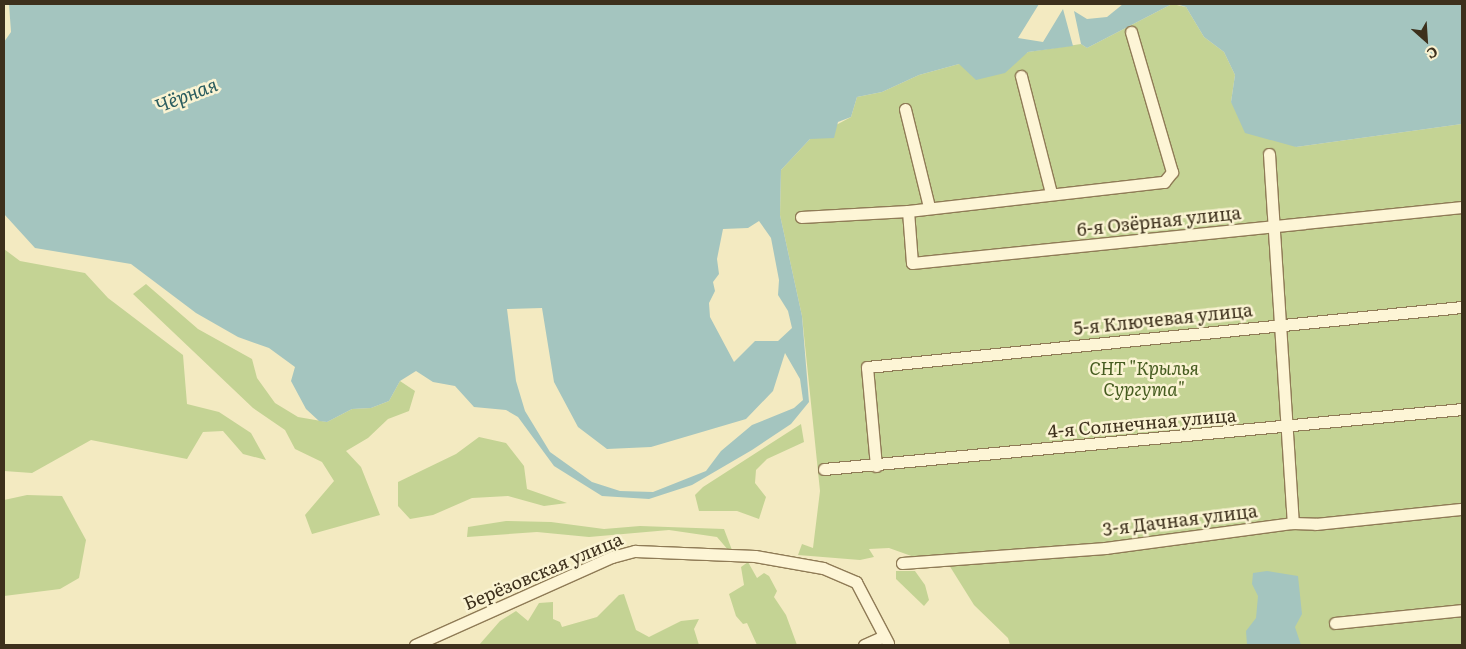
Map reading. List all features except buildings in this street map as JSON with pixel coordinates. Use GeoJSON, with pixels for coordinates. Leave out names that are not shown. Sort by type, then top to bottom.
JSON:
{"type":"FeatureCollection","features":[{"type":"Feature","properties":{"kind":"street"},"geometry":{"type":"LineString","coordinates":[[802,217],[908,211],[929,207],[1164,182],[1172,172],[1131,32]]}},
{"type":"Feature","properties":{"kind":"street"},"geometry":{"type":"LineString","coordinates":[[1021,76],[1051,194]]}},
{"type":"Feature","properties":{"kind":"street"},"geometry":{"type":"LineString","coordinates":[[905,109],[929,207]]}},
{"type":"Feature","properties":{"kind":"street"},"geometry":{"type":"LineString","coordinates":[[1270,154],[1293,523]]}},
{"type":"Feature","properties":{"kind":"street","name":"6-я Озёрная улица"},"geometry":{"type":"LineString","coordinates":[[908,211],[912,264],[1462,207]]}},
{"type":"Feature","properties":{"kind":"street","name":"5-я Ключевая улица"},"geometry":{"type":"LineString","coordinates":[[876,466],[866,367],[1462,307]]}},
{"type":"Feature","properties":{"kind":"street","name":"4-я Солнечная улица"},"geometry":{"type":"LineString","coordinates":[[824,470],[1462,409]]}},
{"type":"Feature","properties":{"kind":"street","name":"3-я Дачная улица"},"geometry":{"type":"LineString","coordinates":[[902,563],[1105,548],[1293,523],[1316,524],[1462,508]]}},
{"type":"Feature","properties":{"kind":"street","name":"Берёзовская улица"},"geometry":{"type":"LineString","coordinates":[[416,645],[598,563],[634,551],[755,556],[823,568],[856,582],[886,640],[864,645]]}},
{"type":"Feature","properties":{"kind":"street"},"geometry":{"type":"LineString","coordinates":[[1336,623],[1462,610]]}},
{"type":"Feature","properties":{"kind":"green space","name":"CНТ \"Крылья Сургута\""},"geometry":{"type":"Polygon","coordinates":[[[1172,4],[1186,7],[1204,37],[1224,52],[1235,75],[1231,102],[1296,147],[1462,124],[1462,645],[1010,645],[1008,638],[974,605],[944,557],[917,558],[889,548],[869,549],[874,557],[860,560],[798,555],[802,544],[813,548],[820,491],[802,316],[780,215],[781,170],[810,139],[851,117],[857,97],[882,92],[919,75],[959,64],[1019,58],[1028,52],[1081,44],[1087,48],[1172,4]]]}},
{"type":"Feature","properties":{"kind":"green space"},"geometry":{"type":"Polygon","coordinates":[[[4,249],[20,261],[85,273],[108,298],[183,355],[187,404],[219,412],[251,433],[266,460],[243,454],[223,431],[203,432],[187,459],[91,440],[32,473],[4,471],[4,249]]]}},
{"type":"Feature","properties":{"kind":"green space"},"geometry":{"type":"Polygon","coordinates":[[[146,284],[198,329],[252,359],[257,378],[275,403],[298,417],[327,422],[352,409],[371,408],[389,401],[400,381],[415,391],[409,411],[388,419],[368,438],[346,451],[361,467],[380,515],[312,534],[305,515],[334,481],[322,462],[295,449],[285,430],[253,408],[133,294],[146,284]]]}},
{"type":"Feature","properties":{"kind":"green space"},"geometry":{"type":"Polygon","coordinates":[[[801,424],[804,442],[767,459],[756,470],[755,483],[766,497],[759,519],[737,511],[699,511],[695,495],[703,487],[801,424]]]}},
{"type":"Feature","properties":{"kind":"green space"},"geometry":{"type":"Polygon","coordinates":[[[479,437],[506,443],[524,466],[527,489],[567,503],[544,506],[508,496],[472,498],[433,515],[410,519],[398,506],[398,482],[456,454],[479,437]]]}},
{"type":"Feature","properties":{"kind":"green space"},"geometry":{"type":"Polygon","coordinates":[[[27,495],[62,496],[86,540],[79,578],[60,589],[4,596],[4,500],[27,495]]]}},
{"type":"Feature","properties":{"kind":"green space"},"geometry":{"type":"Polygon","coordinates":[[[506,521],[551,522],[604,529],[640,526],[724,529],[735,558],[717,537],[669,530],[589,537],[537,532],[467,537],[468,527],[506,521]]]}},
{"type":"Feature","properties":{"kind":"green space"},"geometry":{"type":"Polygon","coordinates":[[[748,562],[757,578],[764,573],[769,576],[777,591],[774,597],[786,615],[797,645],[757,645],[747,623],[743,624],[736,616],[729,594],[744,585],[741,567],[748,562]]]}},
{"type":"Feature","properties":{"kind":"green space"},"geometry":{"type":"Polygon","coordinates":[[[896,571],[915,571],[925,585],[929,600],[924,606],[896,579],[896,571]]]}},
{"type":"Feature","properties":{"kind":"green space"},"geometry":{"type":"Polygon","coordinates":[[[624,594],[636,630],[649,637],[681,621],[699,619],[694,629],[699,645],[479,645],[500,621],[516,611],[528,621],[539,603],[553,602],[553,619],[560,622],[562,627],[597,617],[619,595],[624,594]]]}},
{"type":"Feature","properties":{"kind":"water","name":"Чёрная"},"geometry":{"type":"Polygon","coordinates":[[[9,4],[1039,4],[1018,38],[1043,42],[1063,9],[1073,46],[1028,52],[1005,73],[976,80],[959,64],[919,75],[882,92],[857,97],[851,117],[838,122],[834,138],[810,139],[781,170],[780,215],[802,316],[809,402],[791,424],[752,450],[692,485],[649,499],[602,496],[554,466],[518,417],[506,410],[474,407],[455,386],[433,382],[416,371],[400,381],[389,401],[371,408],[352,409],[327,422],[319,421],[306,409],[291,381],[295,367],[269,348],[238,337],[196,313],[131,264],[35,248],[4,214],[4,42],[11,32],[9,4]],[[759,221],[748,228],[723,229],[717,259],[719,274],[713,282],[715,291],[709,303],[710,317],[734,362],[755,341],[778,341],[792,328],[788,311],[778,295],[779,280],[771,238],[759,221]],[[542,308],[507,309],[516,381],[525,411],[550,452],[592,482],[620,491],[653,492],[706,471],[721,451],[752,425],[794,408],[803,400],[800,379],[785,353],[773,391],[746,419],[651,447],[607,449],[578,427],[554,382],[542,308]]]}},
{"type":"Feature","properties":{"kind":"water"},"geometry":{"type":"Polygon","coordinates":[[[1123,4],[1172,4],[1087,48],[1081,44],[1074,11],[1087,19],[1107,17],[1123,4]]]}},
{"type":"Feature","properties":{"kind":"water"},"geometry":{"type":"Polygon","coordinates":[[[1176,4],[1462,4],[1462,124],[1296,147],[1245,133],[1231,102],[1235,75],[1224,52],[1204,37],[1186,7],[1176,4]]]}},
{"type":"Feature","properties":{"kind":"water"},"geometry":{"type":"Polygon","coordinates":[[[1267,571],[1298,576],[1302,614],[1295,627],[1301,645],[1247,645],[1246,631],[1256,618],[1258,596],[1252,584],[1253,573],[1267,571]]]}}]}
